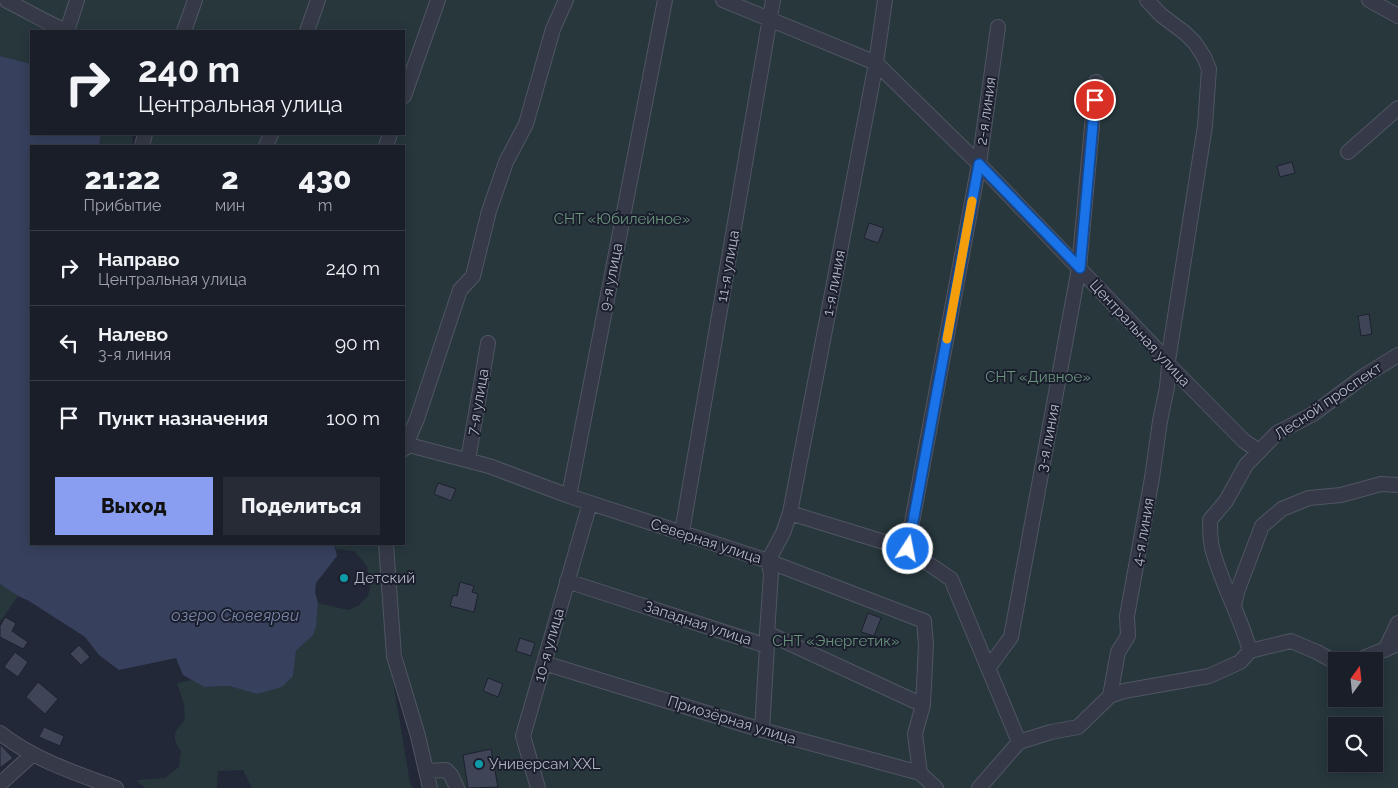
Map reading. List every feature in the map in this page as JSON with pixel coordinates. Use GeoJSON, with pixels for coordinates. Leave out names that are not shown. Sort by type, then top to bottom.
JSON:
{"type":"FeatureCollection","features":[{"type":"Feature","properties":{"kind":"street"},"geometry":{"type":"LineString","coordinates":[[67,30],[77,0]]}},
{"type":"Feature","properties":{"kind":"street"},"geometry":{"type":"LineString","coordinates":[[184,30],[195,0]]}},
{"type":"Feature","properties":{"kind":"street"},"geometry":{"type":"LineString","coordinates":[[307,30],[318,0]]}},
{"type":"Feature","properties":{"kind":"street"},"geometry":{"type":"LineString","coordinates":[[405,93],[438,0]]}},
{"type":"Feature","properties":{"kind":"street"},"geometry":{"type":"LineString","coordinates":[[405,446],[417,419],[460,290],[473,276],[492,203],[506,162],[526,124],[553,29],[566,0]]}},
{"type":"Feature","properties":{"kind":"street","name":"9-я улица"},"geometry":{"type":"LineString","coordinates":[[569,496],[665,0]]}},
{"type":"Feature","properties":{"kind":"street"},"geometry":{"type":"LineString","coordinates":[[723,0],[876,63]]}},
{"type":"Feature","properties":{"kind":"street","name":"11-я улица"},"geometry":{"type":"LineString","coordinates":[[682,532],[773,0]]}},
{"type":"Feature","properties":{"kind":"street","name":"1-я линия"},"geometry":{"type":"LineString","coordinates":[[768,561],[784,533],[790,513],[876,63],[884,0]]}},
{"type":"Feature","properties":{"kind":"street","name":"4-я линия"},"geometry":{"type":"LineString","coordinates":[[1110,696],[1118,652],[1128,636],[1127,616],[1151,488],[1205,126],[1209,69],[1204,57],[1186,33],[1161,15],[1147,0]]}},
{"type":"Feature","properties":{"kind":"street"},"geometry":{"type":"LineString","coordinates":[[1369,0],[1398,16]]}},
{"type":"Feature","properties":{"kind":"street"},"geometry":{"type":"LineString","coordinates":[[8,1],[45,22],[65,30]]}},
{"type":"Feature","properties":{"kind":"street","name":"2-я линия"},"geometry":{"type":"LineString","coordinates":[[908,549],[979,164],[998,27]]}},
{"type":"Feature","properties":{"kind":"street","name":"Центральная улица"},"geometry":{"type":"LineString","coordinates":[[876,63],[979,164],[1244,441],[1259,451]]}},
{"type":"Feature","properties":{"kind":"street","name":"3-я линия"},"geometry":{"type":"LineString","coordinates":[[989,667],[1011,637],[1080,268],[1096,82]]}},
{"type":"Feature","properties":{"kind":"street"},"geometry":{"type":"LineString","coordinates":[[1348,152],[1398,108]]}},
{"type":"Feature","properties":{"kind":"street","name":"7-я улица"},"geometry":{"type":"LineString","coordinates":[[468,460],[488,343]]}},
{"type":"Feature","properties":{"kind":"street","name":"Лесной проспект"},"geometry":{"type":"LineString","coordinates":[[1250,651],[1211,546],[1210,520],[1226,501],[1246,466],[1277,433],[1313,414],[1364,376],[1398,355]]}},
{"type":"Feature","properties":{"kind":"street","name":"Северная улица"},"geometry":{"type":"LineString","coordinates":[[405,446],[489,466],[569,496],[768,561],[924,621],[926,645],[923,705]]}},
{"type":"Feature","properties":{"kind":"street"},"geometry":{"type":"LineString","coordinates":[[1234,606],[1237,592],[1262,526],[1282,509],[1309,498],[1341,495],[1381,484],[1398,485]]}},
{"type":"Feature","properties":{"kind":"street","name":"10-я улица"},"geometry":{"type":"LineString","coordinates":[[538,788],[523,736],[590,503]]}},
{"type":"Feature","properties":{"kind":"street"},"geometry":{"type":"LineString","coordinates":[[790,513],[908,549],[951,579],[1019,742]]}},
{"type":"Feature","properties":{"kind":"street"},"geometry":{"type":"LineString","coordinates":[[386,545],[394,656],[427,771],[430,788]]}},
{"type":"Feature","properties":{"kind":"street"},"geometry":{"type":"LineString","coordinates":[[762,730],[770,574],[768,561]]}},
{"type":"Feature","properties":{"kind":"street","name":"Западная улица"},"geometry":{"type":"LineString","coordinates":[[567,581],[767,639],[923,705]]}},
{"type":"Feature","properties":{"kind":"street"},"geometry":{"type":"LineString","coordinates":[[1385,650],[1398,623]]}},
{"type":"Feature","properties":{"kind":"street"},"geometry":{"type":"LineString","coordinates":[[979,788],[1019,742],[1052,732],[1078,727],[1110,696],[1124,691],[1209,676],[1240,662],[1250,651],[1291,641],[1333,661],[1361,659],[1398,644]]}},
{"type":"Feature","properties":{"kind":"street","name":"Приозёрная улица"},"geometry":{"type":"LineString","coordinates":[[544,663],[762,730],[920,772]]}},
{"type":"Feature","properties":{"kind":"street"},"geometry":{"type":"LineString","coordinates":[[923,705],[915,734],[920,772],[936,788]]}},
{"type":"Feature","properties":{"kind":"street"},"geometry":{"type":"LineString","coordinates":[[0,732],[17,746],[57,767],[116,788]]}},
{"type":"Feature","properties":{"kind":"street"},"geometry":{"type":"LineString","coordinates":[[0,784],[33,754]]}},
{"type":"Feature","properties":{"kind":"street"},"geometry":{"type":"LineString","coordinates":[[427,771],[446,770],[452,775],[457,788]]}},
{"type":"Feature","properties":{"kind":"green space"},"geometry":{"type":"Polygon","coordinates":[[[0,0],[883,0],[796,512],[885,0],[1398,0],[1398,788],[430,788],[418,736],[387,571],[387,545],[405,545],[405,145],[140,145],[139,135],[405,135],[405,30],[30,30],[30,64],[0,56],[0,0]]]}},
{"type":"Feature","properties":{"kind":"green space"},"geometry":{"type":"Polygon","coordinates":[[[101,135],[132,135],[133,145],[99,145],[101,135]]]}},
{"type":"Feature","properties":{"kind":"green space"},"geometry":{"type":"Polygon","coordinates":[[[334,545],[380,545],[381,586],[389,657],[410,783],[413,788],[252,788],[243,770],[218,771],[217,788],[145,788],[136,780],[165,778],[179,767],[181,751],[176,742],[175,735],[185,720],[184,704],[177,683],[192,680],[204,687],[229,686],[257,694],[293,676],[296,651],[314,630],[317,620],[318,603],[348,610],[358,606],[368,596],[370,588],[367,566],[354,551],[336,549],[334,545]]]}},
{"type":"Feature","properties":{"kind":"green space"},"geometry":{"type":"Polygon","coordinates":[[[0,584],[18,596],[0,622],[0,584]]]}},
{"type":"Feature","properties":{"kind":"water","name":"озеро Сювеярви"},"geometry":{"type":"Polygon","coordinates":[[[0,56],[30,64],[30,135],[101,135],[99,145],[30,145],[30,545],[334,545],[337,556],[316,583],[315,592],[318,603],[316,627],[313,635],[296,651],[293,676],[282,687],[257,694],[229,686],[204,687],[183,675],[176,658],[119,670],[99,655],[85,637],[0,584],[0,56]]]}},
{"type":"Feature","properties":{"kind":"building"},"geometry":{"type":"Polygon","coordinates":[[[1292,162],[1295,173],[1280,177],[1277,166],[1292,162]]]}},
{"type":"Feature","properties":{"kind":"building"},"geometry":{"type":"Polygon","coordinates":[[[869,223],[884,228],[878,243],[864,238],[869,223]]]}},
{"type":"Feature","properties":{"kind":"building"},"geometry":{"type":"Polygon","coordinates":[[[1369,314],[1372,334],[1361,336],[1358,316],[1369,314]]]}},
{"type":"Feature","properties":{"kind":"building"},"geometry":{"type":"Polygon","coordinates":[[[438,483],[456,489],[451,501],[434,494],[438,483]]]}},
{"type":"Feature","properties":{"kind":"building"},"geometry":{"type":"Polygon","coordinates":[[[460,582],[474,586],[472,592],[478,594],[474,612],[450,606],[453,595],[457,596],[460,582]]]}},
{"type":"Feature","properties":{"kind":"building"},"geometry":{"type":"Polygon","coordinates":[[[868,613],[881,618],[874,636],[861,632],[868,613]]]}},
{"type":"Feature","properties":{"kind":"building"},"geometry":{"type":"Polygon","coordinates":[[[5,617],[16,623],[12,631],[28,642],[23,649],[0,637],[0,626],[5,617]]]}},
{"type":"Feature","properties":{"kind":"building"},"geometry":{"type":"Polygon","coordinates":[[[520,638],[535,643],[531,656],[516,651],[520,638]]]}},
{"type":"Feature","properties":{"kind":"building"},"geometry":{"type":"Polygon","coordinates":[[[79,645],[90,657],[81,665],[70,654],[79,645]]]}},
{"type":"Feature","properties":{"kind":"building"},"geometry":{"type":"Polygon","coordinates":[[[15,652],[28,662],[18,677],[4,667],[15,652]]]}},
{"type":"Feature","properties":{"kind":"building"},"geometry":{"type":"Polygon","coordinates":[[[488,678],[503,684],[498,697],[483,691],[488,678]]]}},
{"type":"Feature","properties":{"kind":"building"},"geometry":{"type":"Polygon","coordinates":[[[38,682],[58,699],[45,714],[26,697],[38,682]]]}},
{"type":"Feature","properties":{"kind":"building"},"geometry":{"type":"Polygon","coordinates":[[[44,727],[64,736],[60,746],[39,737],[44,727]]]}},
{"type":"Feature","properties":{"kind":"building"},"geometry":{"type":"Polygon","coordinates":[[[0,744],[13,758],[0,768],[0,744]]]}},
{"type":"Feature","properties":{"kind":"building","name":"Универсам XXL"},"geometry":{"type":"Polygon","coordinates":[[[491,749],[498,787],[468,788],[463,755],[491,749]]]}},
{"type":"Feature","properties":{"kind":"slow traffic"},"geometry":{"type":"LineString","coordinates":[[947,339],[972,201]]}},
{"type":"Feature","properties":{"kind":"place","name":"Детский"},"geometry":{"type":"Point","coordinates":[344,578]}},
{"type":"Feature","properties":{"kind":"place","name":"Универсам XXL"},"geometry":{"type":"Point","coordinates":[479,764]}},
{"type":"Feature","properties":{"kind":"route"},"geometry":{"type":"LineString","coordinates":[[908,549],[979,164],[1080,268],[1095,100]]}},
{"type":"Feature","properties":{"kind":"park label","name":"СНТ «Юбилейное»"},"geometry":{"type":"Point","coordinates":[622,219]}},
{"type":"Feature","properties":{"kind":"park label","name":"СНТ «Дивное»"},"geometry":{"type":"Point","coordinates":[1038,377]}},
{"type":"Feature","properties":{"kind":"park label","name":"СНТ «Энергетик»"},"geometry":{"type":"Point","coordinates":[836,641]}}]}
